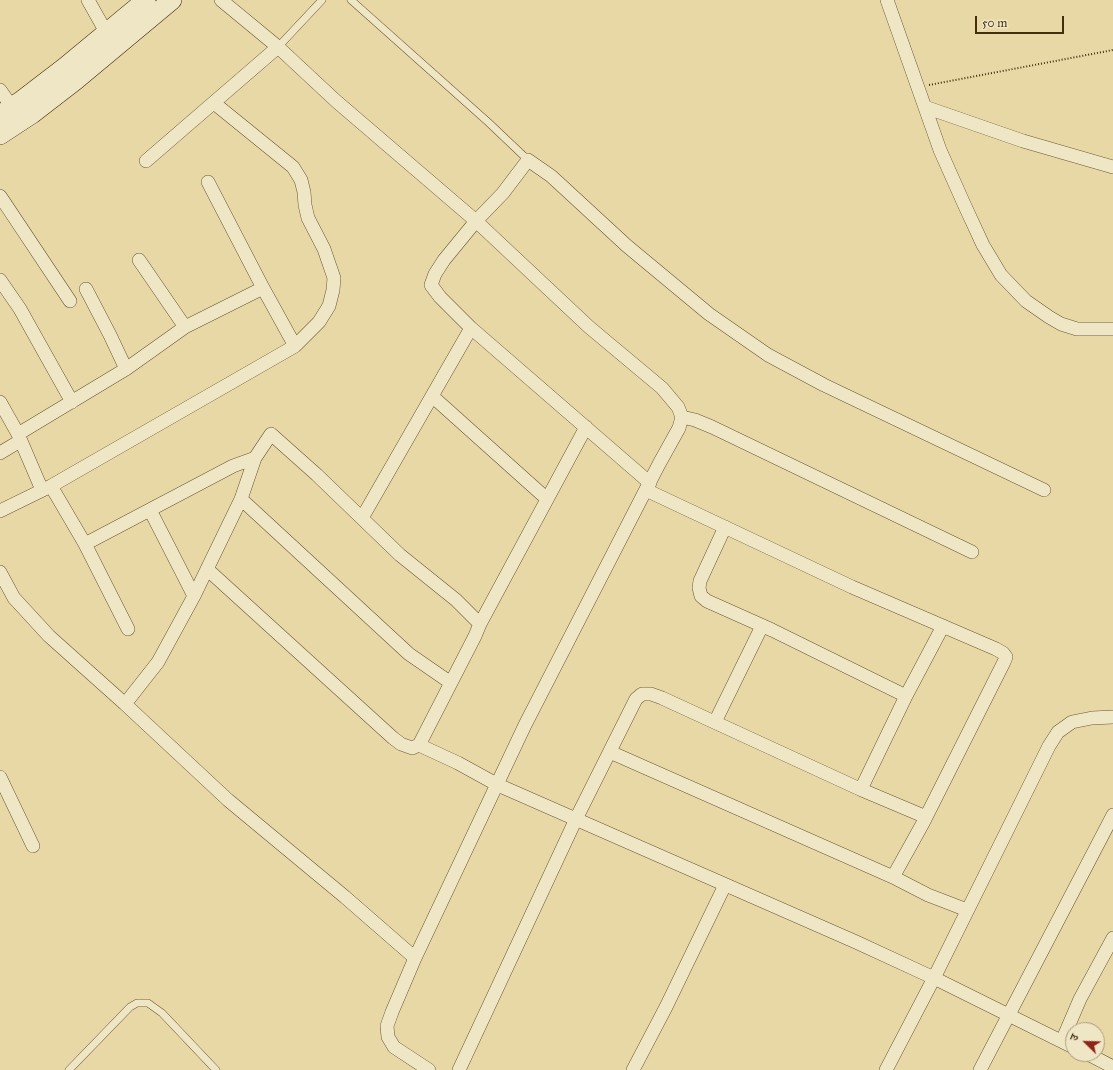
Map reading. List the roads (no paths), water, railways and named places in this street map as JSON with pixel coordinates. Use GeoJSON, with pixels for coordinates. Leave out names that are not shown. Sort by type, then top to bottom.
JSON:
{"type":"FeatureCollection","features":[{"type":"Feature","properties":{"kind":"main road"},"geometry":{"type":"LineString","coordinates":[[6,111],[65,67],[146,0]]}},
{"type":"Feature","properties":{"kind":"main road"},"geometry":{"type":"LineString","coordinates":[[0,135],[32,114],[76,80],[172,0]]}},
{"type":"Feature","properties":{"kind":"street"},"geometry":{"type":"LineString","coordinates":[[88,0],[106,32]]}},
{"type":"Feature","properties":{"kind":"street"},"geometry":{"type":"LineString","coordinates":[[221,0],[278,47],[336,101],[476,221],[589,327],[662,388],[678,407],[682,417],[679,428],[525,725],[392,1012],[387,1026],[388,1037],[394,1047],[429,1070]]}},
{"type":"Feature","properties":{"kind":"street"},"geometry":{"type":"LineString","coordinates":[[887,0],[940,150],[964,204],[1000,276],[1026,301],[1061,324],[1077,329],[1113,329]]}},
{"type":"Feature","properties":{"kind":"street"},"geometry":{"type":"LineString","coordinates":[[146,161],[278,47]]}},
{"type":"Feature","properties":{"kind":"street"},"geometry":{"type":"LineString","coordinates":[[0,90],[6,111]]}},
{"type":"Feature","properties":{"kind":"street"},"geometry":{"type":"LineString","coordinates":[[0,512],[47,488],[295,346],[318,322],[329,306],[334,290],[334,278],[324,249],[308,218],[301,180],[293,167],[214,103]]}},
{"type":"Feature","properties":{"kind":"street"},"geometry":{"type":"LineString","coordinates":[[925,107],[1023,141],[1113,167]]}},
{"type":"Feature","properties":{"kind":"street"},"geometry":{"type":"LineString","coordinates":[[893,877],[926,817],[1006,656],[996,649],[852,587],[725,527],[648,486],[586,428],[471,328],[440,297],[431,284],[435,274],[444,260],[476,221],[503,193],[528,160],[551,176],[626,246],[709,314],[768,355],[824,384],[1044,490]]}},
{"type":"Feature","properties":{"kind":"street"},"geometry":{"type":"LineString","coordinates":[[208,182],[295,346]]}},
{"type":"Feature","properties":{"kind":"street"},"geometry":{"type":"LineString","coordinates":[[0,196],[70,300]]}},
{"type":"Feature","properties":{"kind":"street"},"geometry":{"type":"LineString","coordinates":[[139,260],[185,327]]}},
{"type":"Feature","properties":{"kind":"street"},"geometry":{"type":"LineString","coordinates":[[0,280],[20,309],[72,402]]}},
{"type":"Feature","properties":{"kind":"street"},"geometry":{"type":"LineString","coordinates":[[0,453],[19,438],[72,402],[126,369],[185,327],[263,288]]}},
{"type":"Feature","properties":{"kind":"street"},"geometry":{"type":"LineString","coordinates":[[86,289],[126,369]]}},
{"type":"Feature","properties":{"kind":"street"},"geometry":{"type":"LineString","coordinates":[[362,518],[471,328]]}},
{"type":"Feature","properties":{"kind":"street"},"geometry":{"type":"LineString","coordinates":[[432,396],[547,499]]}},
{"type":"Feature","properties":{"kind":"street"},"geometry":{"type":"LineString","coordinates":[[0,402],[47,488],[85,544],[128,629]]}},
{"type":"Feature","properties":{"kind":"street"},"geometry":{"type":"LineString","coordinates":[[682,417],[719,430],[972,552]]}},
{"type":"Feature","properties":{"kind":"street"},"geometry":{"type":"LineString","coordinates":[[208,569],[393,738],[401,744],[412,748],[419,745],[480,624],[586,428]]}},
{"type":"Feature","properties":{"kind":"street"},"geometry":{"type":"LineString","coordinates":[[125,704],[158,662],[194,596],[242,499],[255,458],[271,434],[317,475],[400,554],[456,600],[480,624]]}},
{"type":"Feature","properties":{"kind":"street"},"geometry":{"type":"LineString","coordinates":[[85,544],[233,466],[255,458]]}},
{"type":"Feature","properties":{"kind":"street"},"geometry":{"type":"LineString","coordinates":[[242,499],[409,654],[451,683]]}},
{"type":"Feature","properties":{"kind":"street"},"geometry":{"type":"LineString","coordinates":[[150,510],[194,596]]}},
{"type":"Feature","properties":{"kind":"street"},"geometry":{"type":"LineString","coordinates":[[725,527],[700,581],[699,588],[701,596],[707,601],[906,696]]}},
{"type":"Feature","properties":{"kind":"street"},"geometry":{"type":"LineString","coordinates":[[0,572],[14,598],[49,636],[125,704],[228,800],[416,958]]}},
{"type":"Feature","properties":{"kind":"street"},"geometry":{"type":"LineString","coordinates":[[715,722],[762,626]]}},
{"type":"Feature","properties":{"kind":"street"},"geometry":{"type":"LineString","coordinates":[[862,790],[906,696],[943,626]]}},
{"type":"Feature","properties":{"kind":"street"},"geometry":{"type":"LineString","coordinates":[[458,1070],[576,819],[636,700],[642,694],[651,694],[662,698],[862,790],[926,817]]}},
{"type":"Feature","properties":{"kind":"street"},"geometry":{"type":"LineString","coordinates":[[886,1070],[934,978],[1049,746],[1058,732],[1072,722],[1092,718],[1113,717]]}},
{"type":"Feature","properties":{"kind":"street"},"geometry":{"type":"LineString","coordinates":[[419,745],[458,763],[498,785],[856,942],[934,978],[1008,1018],[1065,1043]]}},
{"type":"Feature","properties":{"kind":"street"},"geometry":{"type":"LineString","coordinates":[[610,752],[893,877],[928,895],[967,910]]}},
{"type":"Feature","properties":{"kind":"street"},"geometry":{"type":"LineString","coordinates":[[0,777],[33,846]]}},
{"type":"Feature","properties":{"kind":"street"},"geometry":{"type":"LineString","coordinates":[[980,1070],[1113,815]]}},
{"type":"Feature","properties":{"kind":"street"},"geometry":{"type":"LineString","coordinates":[[633,1070],[666,1007],[725,885]]}},
{"type":"Feature","properties":{"kind":"street"},"geometry":{"type":"LineString","coordinates":[[1073,1022],[1080,999],[1113,938]]}},
{"type":"Feature","properties":{"kind":"street"},"geometry":{"type":"LineString","coordinates":[[1103,1062],[1113,1067]]}},
{"type":"Feature","properties":{"kind":"lane"},"geometry":{"type":"LineString","coordinates":[[278,47],[322,0]]}},
{"type":"Feature","properties":{"kind":"lane"},"geometry":{"type":"LineString","coordinates":[[351,0],[488,122],[528,160]]}},
{"type":"Feature","properties":{"kind":"lane"},"geometry":{"type":"LineString","coordinates":[[69,1070],[130,1007],[137,1003],[148,1003],[162,1013],[216,1070]]}}]}
